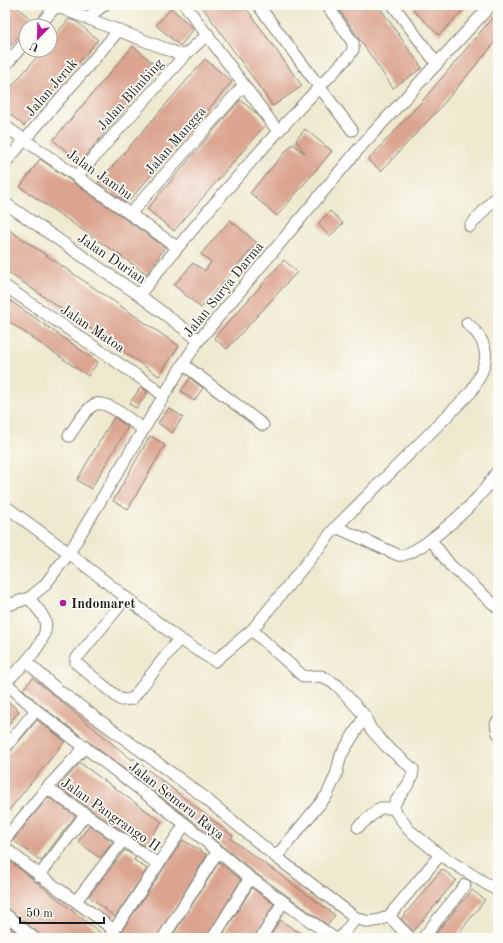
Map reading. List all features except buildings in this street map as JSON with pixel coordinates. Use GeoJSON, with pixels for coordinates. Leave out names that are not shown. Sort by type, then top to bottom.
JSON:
{"type":"FeatureCollection","features":[{"type":"Feature","properties":{"kind":"street"},"geometry":{"type":"LineString","coordinates":[[87,18],[104,5]]}},
{"type":"Feature","properties":{"kind":"street"},"geometry":{"type":"LineString","coordinates":[[185,5],[208,34],[243,86],[278,130]]}},
{"type":"Feature","properties":{"kind":"street"},"geometry":{"type":"LineString","coordinates":[[258,5],[352,130]]}},
{"type":"Feature","properties":{"kind":"street"},"geometry":{"type":"LineString","coordinates":[[139,295],[177,246],[278,130],[353,50],[353,42],[351,37],[327,5]]}},
{"type":"Feature","properties":{"kind":"street"},"geometry":{"type":"LineString","coordinates":[[393,5],[437,64]]}},
{"type":"Feature","properties":{"kind":"street","name":"Jalan Surya Darma"},"geometry":{"type":"LineString","coordinates":[[5,606],[29,598],[44,586],[69,553],[163,396],[199,340],[362,145],[491,5]]}},
{"type":"Feature","properties":{"kind":"street"},"geometry":{"type":"LineString","coordinates":[[45,18],[55,6],[184,56]]}},
{"type":"Feature","properties":{"kind":"street","name":"Jalan Jeruk"},"geometry":{"type":"LineString","coordinates":[[5,163],[119,30]]}},
{"type":"Feature","properties":{"kind":"street","name":"Jalan Blimbing"},"geometry":{"type":"LineString","coordinates":[[77,176],[184,56],[208,34]]}},
{"type":"Feature","properties":{"kind":"street"},"geometry":{"type":"LineString","coordinates":[[5,66],[18,51]]}},
{"type":"Feature","properties":{"kind":"street","name":"Jalan Mangga"},"geometry":{"type":"LineString","coordinates":[[130,214],[243,86]]}},
{"type":"Feature","properties":{"kind":"street","name":"Jalan Jambu"},"geometry":{"type":"LineString","coordinates":[[5,126],[177,246]]}},
{"type":"Feature","properties":{"kind":"street"},"geometry":{"type":"LineString","coordinates":[[470,226],[498,195]]}},
{"type":"Feature","properties":{"kind":"street","name":"Jalan Durian"},"geometry":{"type":"LineString","coordinates":[[5,203],[139,295],[199,340]]}},
{"type":"Feature","properties":{"kind":"street","name":"Jalan Matoa"},"geometry":{"type":"LineString","coordinates":[[5,286],[152,386],[163,396]]}},
{"type":"Feature","properties":{"kind":"street"},"geometry":{"type":"LineString","coordinates":[[5,506],[69,553],[179,639],[215,661],[252,630],[336,527],[471,392],[482,374],[486,359],[485,346],[478,333],[467,323]]}},
{"type":"Feature","properties":{"kind":"street"},"geometry":{"type":"LineString","coordinates":[[183,364],[263,425]]}},
{"type":"Feature","properties":{"kind":"street"},"geometry":{"type":"LineString","coordinates":[[69,436],[91,406],[101,403],[110,406],[143,429]]}},
{"type":"Feature","properties":{"kind":"street"},"geometry":{"type":"LineString","coordinates":[[336,527],[401,556],[431,540],[466,510],[479,497],[498,470]]}},
{"type":"Feature","properties":{"kind":"street"},"geometry":{"type":"LineString","coordinates":[[431,540],[450,565],[498,608]]}},
{"type":"Feature","properties":{"kind":"street"},"geometry":{"type":"LineString","coordinates":[[5,682],[27,662],[44,635],[46,627],[45,620],[29,598]]}},
{"type":"Feature","properties":{"kind":"street"},"geometry":{"type":"LineString","coordinates":[[126,598],[77,657],[76,661],[121,700],[128,700],[132,698],[179,639]]}},
{"type":"Feature","properties":{"kind":"street"},"geometry":{"type":"LineString","coordinates":[[252,630],[304,677],[321,676],[337,685],[365,716],[370,728],[386,746],[413,769],[413,778],[396,799],[393,808]]}},
{"type":"Feature","properties":{"kind":"street"},"geometry":{"type":"LineString","coordinates":[[27,662],[58,690],[200,794],[276,857],[356,918],[368,922],[380,920],[389,916],[440,855]]}},
{"type":"Feature","properties":{"kind":"street","name":"Jalan Semeru Raya"},"geometry":{"type":"LineString","coordinates":[[5,682],[36,710],[86,746],[185,824],[250,878],[327,936]]}},
{"type":"Feature","properties":{"kind":"street"},"geometry":{"type":"LineString","coordinates":[[5,748],[36,710]]}},
{"type":"Feature","properties":{"kind":"street"},"geometry":{"type":"LineString","coordinates":[[276,857],[327,795],[336,775],[341,755],[365,716]]}},
{"type":"Feature","properties":{"kind":"street"},"geometry":{"type":"LineString","coordinates":[[498,721],[496,724],[498,733]]}},
{"type":"Feature","properties":{"kind":"street"},"geometry":{"type":"LineString","coordinates":[[5,839],[47,788],[86,746]]}},
{"type":"Feature","properties":{"kind":"street","name":"Jalan Pangrango II"},"geometry":{"type":"LineString","coordinates":[[47,788],[85,815],[124,839],[158,864]]}},
{"type":"Feature","properties":{"kind":"street"},"geometry":{"type":"LineString","coordinates":[[358,827],[380,808],[393,808]]}},
{"type":"Feature","properties":{"kind":"street"},"geometry":{"type":"LineString","coordinates":[[393,808],[409,830],[440,855],[497,886]]}},
{"type":"Feature","properties":{"kind":"street"},"geometry":{"type":"LineString","coordinates":[[40,876],[85,815]]}},
{"type":"Feature","properties":{"kind":"street"},"geometry":{"type":"LineString","coordinates":[[5,848],[40,876],[76,901],[111,934],[185,824]]}},
{"type":"Feature","properties":{"kind":"street"},"geometry":{"type":"LineString","coordinates":[[76,901],[124,839]]}},
{"type":"Feature","properties":{"kind":"street"},"geometry":{"type":"LineString","coordinates":[[162,938],[218,851]]}},
{"type":"Feature","properties":{"kind":"street"},"geometry":{"type":"LineString","coordinates":[[213,938],[250,878]]}},
{"type":"Feature","properties":{"kind":"street"},"geometry":{"type":"LineString","coordinates":[[423,938],[465,885]]}},
{"type":"Feature","properties":{"kind":"street"},"geometry":{"type":"LineString","coordinates":[[261,938],[283,902]]}},
{"type":"Feature","properties":{"kind":"street"},"geometry":{"type":"LineString","coordinates":[[5,914],[34,938]]}},
{"type":"Feature","properties":{"kind":"street"},"geometry":{"type":"LineString","coordinates":[[389,916],[410,938]]}},
{"type":"Feature","properties":{"kind":"street"},"geometry":{"type":"LineString","coordinates":[[340,938],[356,918]]}},
{"type":"Feature","properties":{"kind":"place","name":"Indomaret"},"geometry":{"type":"Point","coordinates":[63,603]}}]}
